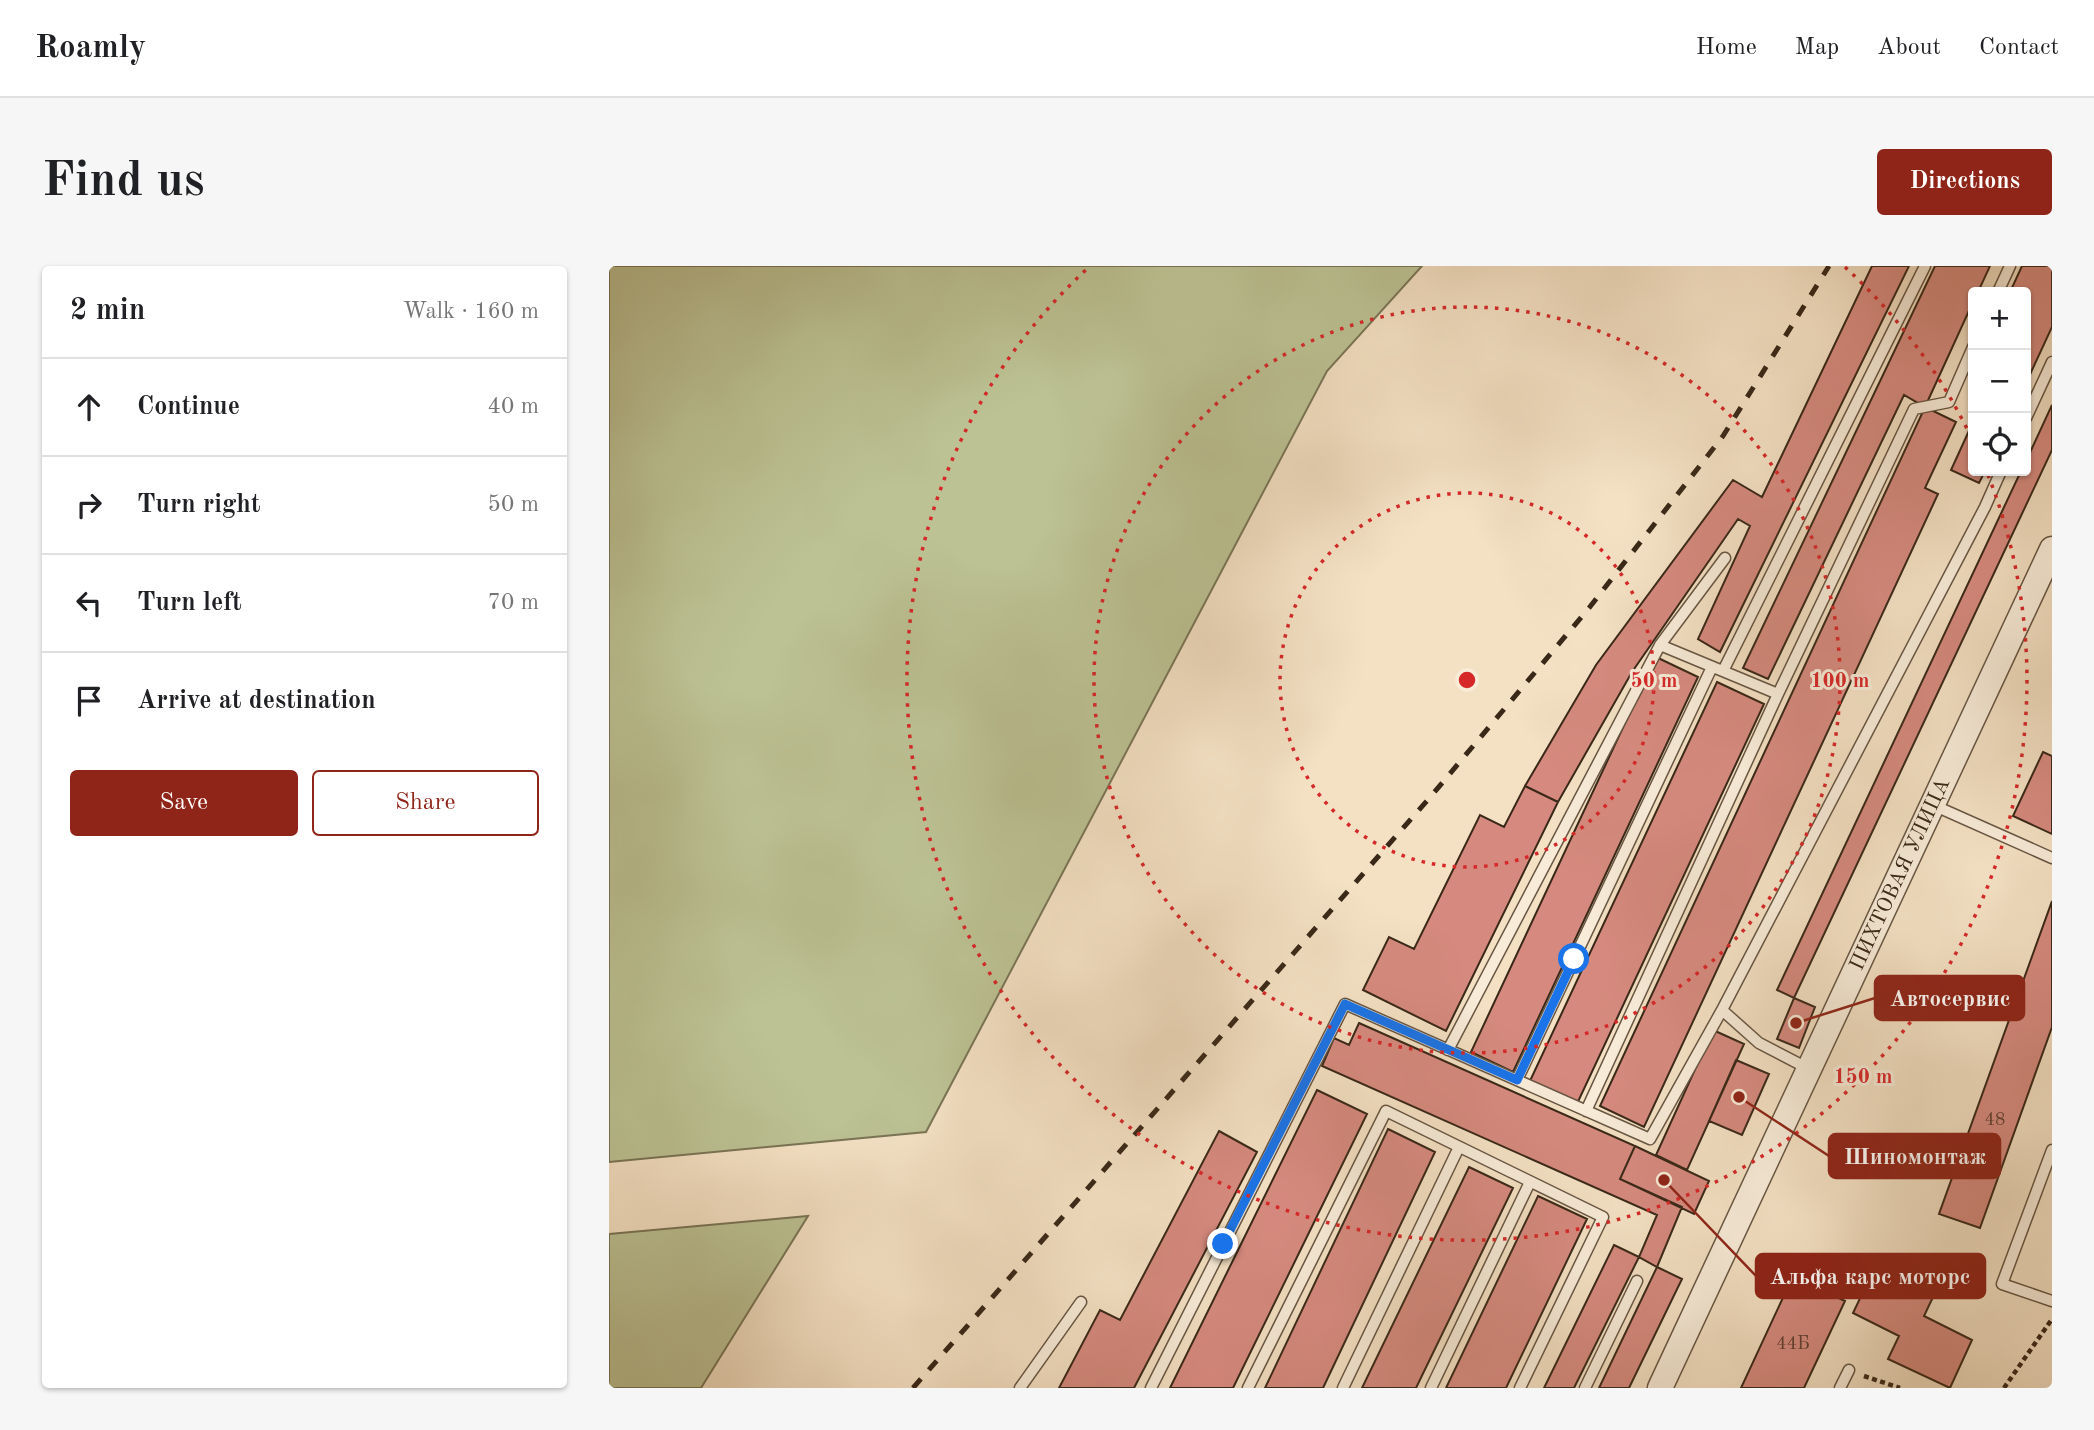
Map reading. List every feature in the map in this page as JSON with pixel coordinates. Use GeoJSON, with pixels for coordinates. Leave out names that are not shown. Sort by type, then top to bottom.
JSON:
{"type":"FeatureCollection","features":[{"type":"Feature","properties":{"kind":"street","name":"ПИХТОВАЯ УЛИЦА"},"geometry":{"type":"LineString","coordinates":[[1660,1388],[2052,550]]}},
{"type":"Feature","properties":{"kind":"lane"},"geometry":{"type":"LineString","coordinates":[[1517,1080],[1717,669],[1925,266]]}},
{"type":"Feature","properties":{"kind":"lane"},"geometry":{"type":"LineString","coordinates":[[2000,287],[2010,266]]}},
{"type":"Feature","properties":{"kind":"lane"},"geometry":{"type":"LineString","coordinates":[[1586,1111],[1778,695],[1915,409],[1948,402],[1972,350]]}},
{"type":"Feature","properties":{"kind":"lane"},"geometry":{"type":"LineString","coordinates":[[2028,413],[2052,362]]}},
{"type":"Feature","properties":{"kind":"lane"},"geometry":{"type":"LineString","coordinates":[[1150,1388],[1345,1004],[1650,1139],[1721,1010],[1999,476]]}},
{"type":"Feature","properties":{"kind":"lane"},"geometry":{"type":"LineString","coordinates":[[1448,1050],[1660,645],[1725,558]]}},
{"type":"Feature","properties":{"kind":"lane"},"geometry":{"type":"LineString","coordinates":[[1660,645],[1778,695]]}},
{"type":"Feature","properties":{"kind":"lane"},"geometry":{"type":"LineString","coordinates":[[1933,805],[2052,858]]}},
{"type":"Feature","properties":{"kind":"lane"},"geometry":{"type":"LineString","coordinates":[[1721,1010],[1759,1043],[1809,1069]]}},
{"type":"Feature","properties":{"kind":"lane"},"geometry":{"type":"LineString","coordinates":[[1248,1388],[1386,1111],[1603,1217],[1520,1388]]}},
{"type":"Feature","properties":{"kind":"lane"},"geometry":{"type":"LineString","coordinates":[[1343,1388],[1459,1147]]}},
{"type":"Feature","properties":{"kind":"lane"},"geometry":{"type":"LineString","coordinates":[[2052,1150],[2002,1284],[2052,1301]]}},
{"type":"Feature","properties":{"kind":"lane"},"geometry":{"type":"LineString","coordinates":[[1431,1388],[1530,1182]]}},
{"type":"Feature","properties":{"kind":"lane"},"geometry":{"type":"LineString","coordinates":[[1585,1388],[1637,1281]]}},
{"type":"Feature","properties":{"kind":"lane"},"geometry":{"type":"LineString","coordinates":[[1020,1388],[1081,1302]]}},
{"type":"Feature","properties":{"kind":"lane"},"geometry":{"type":"LineString","coordinates":[[1840,1388],[1849,1370]]}},
{"type":"Feature","properties":{"kind":"path"},"geometry":{"type":"LineString","coordinates":[[2004,1388],[2052,1319]]}},
{"type":"Feature","properties":{"kind":"path"},"geometry":{"type":"LineString","coordinates":[[1849,1370],[1900,1388]]}},
{"type":"Feature","properties":{"kind":"green space"},"geometry":{"type":"Polygon","coordinates":[[[609,266],[1422,266],[1327,371],[926,1132],[609,1162],[609,266]]]}},
{"type":"Feature","properties":{"kind":"green space"},"geometry":{"type":"Polygon","coordinates":[[[808,1216],[701,1388],[609,1388],[609,1234],[808,1216]]]}},
{"type":"Feature","properties":{"kind":"building"},"geometry":{"type":"Polygon","coordinates":[[[1872,266],[1909,266],[1720,652],[1698,639],[1750,526],[1738,519],[1632,672],[1558,802],[1525,786],[1596,665],[1733,480],[1762,497],[1872,266]]]}},
{"type":"Feature","properties":{"kind":"building"},"geometry":{"type":"Polygon","coordinates":[[[1935,266],[1990,266],[1980,287],[1968,287],[1968,313],[1925,407],[1904,395],[1768,679],[1743,668],[1935,266]]]}},
{"type":"Feature","properties":{"kind":"building"},"geometry":{"type":"Polygon","coordinates":[[[2022,266],[2052,266],[2052,327],[2031,372],[2031,287],[2012,287],[2022,266]]]}},
{"type":"Feature","properties":{"kind":"building"},"geometry":{"type":"Polygon","coordinates":[[[2052,405],[2052,450],[1794,998],[1777,990],[2019,476],[2031,476],[2031,450],[2052,405]]]}},
{"type":"Feature","properties":{"kind":"building"},"geometry":{"type":"Polygon","coordinates":[[[1925,407],[1956,422],[1925,488],[1938,494],[1644,1127],[1600,1106],[1925,407]]]}},
{"type":"Feature","properties":{"kind":"building"},"geometry":{"type":"Polygon","coordinates":[[[1968,433],[1968,476],[1982,476],[1979,483],[1951,470],[1968,433]]]}},
{"type":"Feature","properties":{"kind":"building"},"geometry":{"type":"Polygon","coordinates":[[[1656,657],[1698,677],[1513,1072],[1471,1052],[1656,657]]]}},
{"type":"Feature","properties":{"kind":"building"},"geometry":{"type":"Polygon","coordinates":[[[1717,682],[1764,704],[1576,1106],[1529,1083],[1717,682]]]}},
{"type":"Feature","properties":{"kind":"building"},"geometry":{"type":"Polygon","coordinates":[[[2043,752],[2052,756],[2052,834],[2013,816],[2043,752]]]}},
{"type":"Feature","properties":{"kind":"building"},"geometry":{"type":"Polygon","coordinates":[[[1525,786],[1558,802],[1446,1031],[1363,990],[1389,937],[1414,949],[1480,815],[1504,827],[1525,786]]]}},
{"type":"Feature","properties":{"kind":"building"},"geometry":{"type":"Polygon","coordinates":[[[2052,901],[2052,1027],[1980,1228],[1939,1214],[2052,901]]]}},
{"type":"Feature","properties":{"kind":"building"},"geometry":{"type":"Polygon","coordinates":[[[1794,998],[1815,1007],[1799,1048],[1777,1039],[1794,998]]]}},
{"type":"Feature","properties":{"kind":"building"},"geometry":{"type":"Polygon","coordinates":[[[1359,1023],[1635,1146],[1620,1179],[1682,1207],[1657,1267],[1639,1257],[1657,1215],[1322,1066],[1334,1038],[1349,1045],[1359,1023]]]}},
{"type":"Feature","properties":{"kind":"building"},"geometry":{"type":"Polygon","coordinates":[[[1713,1030],[1744,1044],[1687,1170],[1656,1155],[1713,1030]]]}},
{"type":"Feature","properties":{"kind":"building"},"geometry":{"type":"Polygon","coordinates":[[[1736,1060],[1769,1074],[1742,1135],[1709,1121],[1736,1060]]]}},
{"type":"Feature","properties":{"kind":"building"},"geometry":{"type":"Polygon","coordinates":[[[1317,1090],[1367,1114],[1233,1388],[1170,1388],[1317,1090]]]}},
{"type":"Feature","properties":{"kind":"building"},"geometry":{"type":"Polygon","coordinates":[[[1388,1129],[1435,1152],[1323,1388],[1265,1388],[1388,1129]]]}},
{"type":"Feature","properties":{"kind":"building"},"geometry":{"type":"Polygon","coordinates":[[[1219,1131],[1257,1152],[1134,1388],[1059,1388],[1100,1310],[1120,1320],[1219,1131]]]}},
{"type":"Feature","properties":{"kind":"building"},"geometry":{"type":"Polygon","coordinates":[[[1635,1146],[1709,1181],[1694,1214],[1620,1179],[1635,1146]]]}},
{"type":"Feature","properties":{"kind":"building"},"geometry":{"type":"Polygon","coordinates":[[[1469,1167],[1513,1188],[1416,1388],[1362,1388],[1469,1167]]]}},
{"type":"Feature","properties":{"kind":"building"},"geometry":{"type":"Polygon","coordinates":[[[1538,1196],[1587,1219],[1506,1388],[1446,1388],[1538,1196]]]}},
{"type":"Feature","properties":{"kind":"building"},"geometry":{"type":"Polygon","coordinates":[[[1614,1245],[1639,1257],[1574,1388],[1544,1388],[1614,1245]]]}},
{"type":"Feature","properties":{"kind":"building"},"geometry":{"type":"Polygon","coordinates":[[[1657,1267],[1682,1279],[1629,1388],[1599,1388],[1657,1267]]]}},
{"type":"Feature","properties":{"kind":"building"},"geometry":{"type":"Polygon","coordinates":[[[1875,1267],[1934,1295],[1924,1316],[1972,1340],[1950,1388],[1888,1359],[1899,1336],[1853,1313],[1875,1267]]]}},
{"type":"Feature","properties":{"kind":"building"},"geometry":{"type":"Polygon","coordinates":[[[1793,1276],[1845,1301],[1804,1388],[1741,1388],[1793,1276]]]}},
{"type":"Feature","properties":{"kind":"railway"},"geometry":{"type":"LineString","coordinates":[[913,1388],[1432,795],[1589,608],[1723,436],[1829,266]]}},
{"type":"Feature","properties":{"kind":"place","name":"Автосервис"},"geometry":{"type":"Point","coordinates":[1796,1023]}},
{"type":"Feature","properties":{"kind":"place","name":"Шиномонтаж"},"geometry":{"type":"Point","coordinates":[1739,1097]}},
{"type":"Feature","properties":{"kind":"place","name":"Альфа карс моторс"},"geometry":{"type":"Point","coordinates":[1664,1180]}},
{"type":"Feature","properties":{"kind":"route"},"geometry":{"type":"LineString","coordinates":[[1223,1244],[1345,1004],[1517,1080],[1574,959]]}}]}
